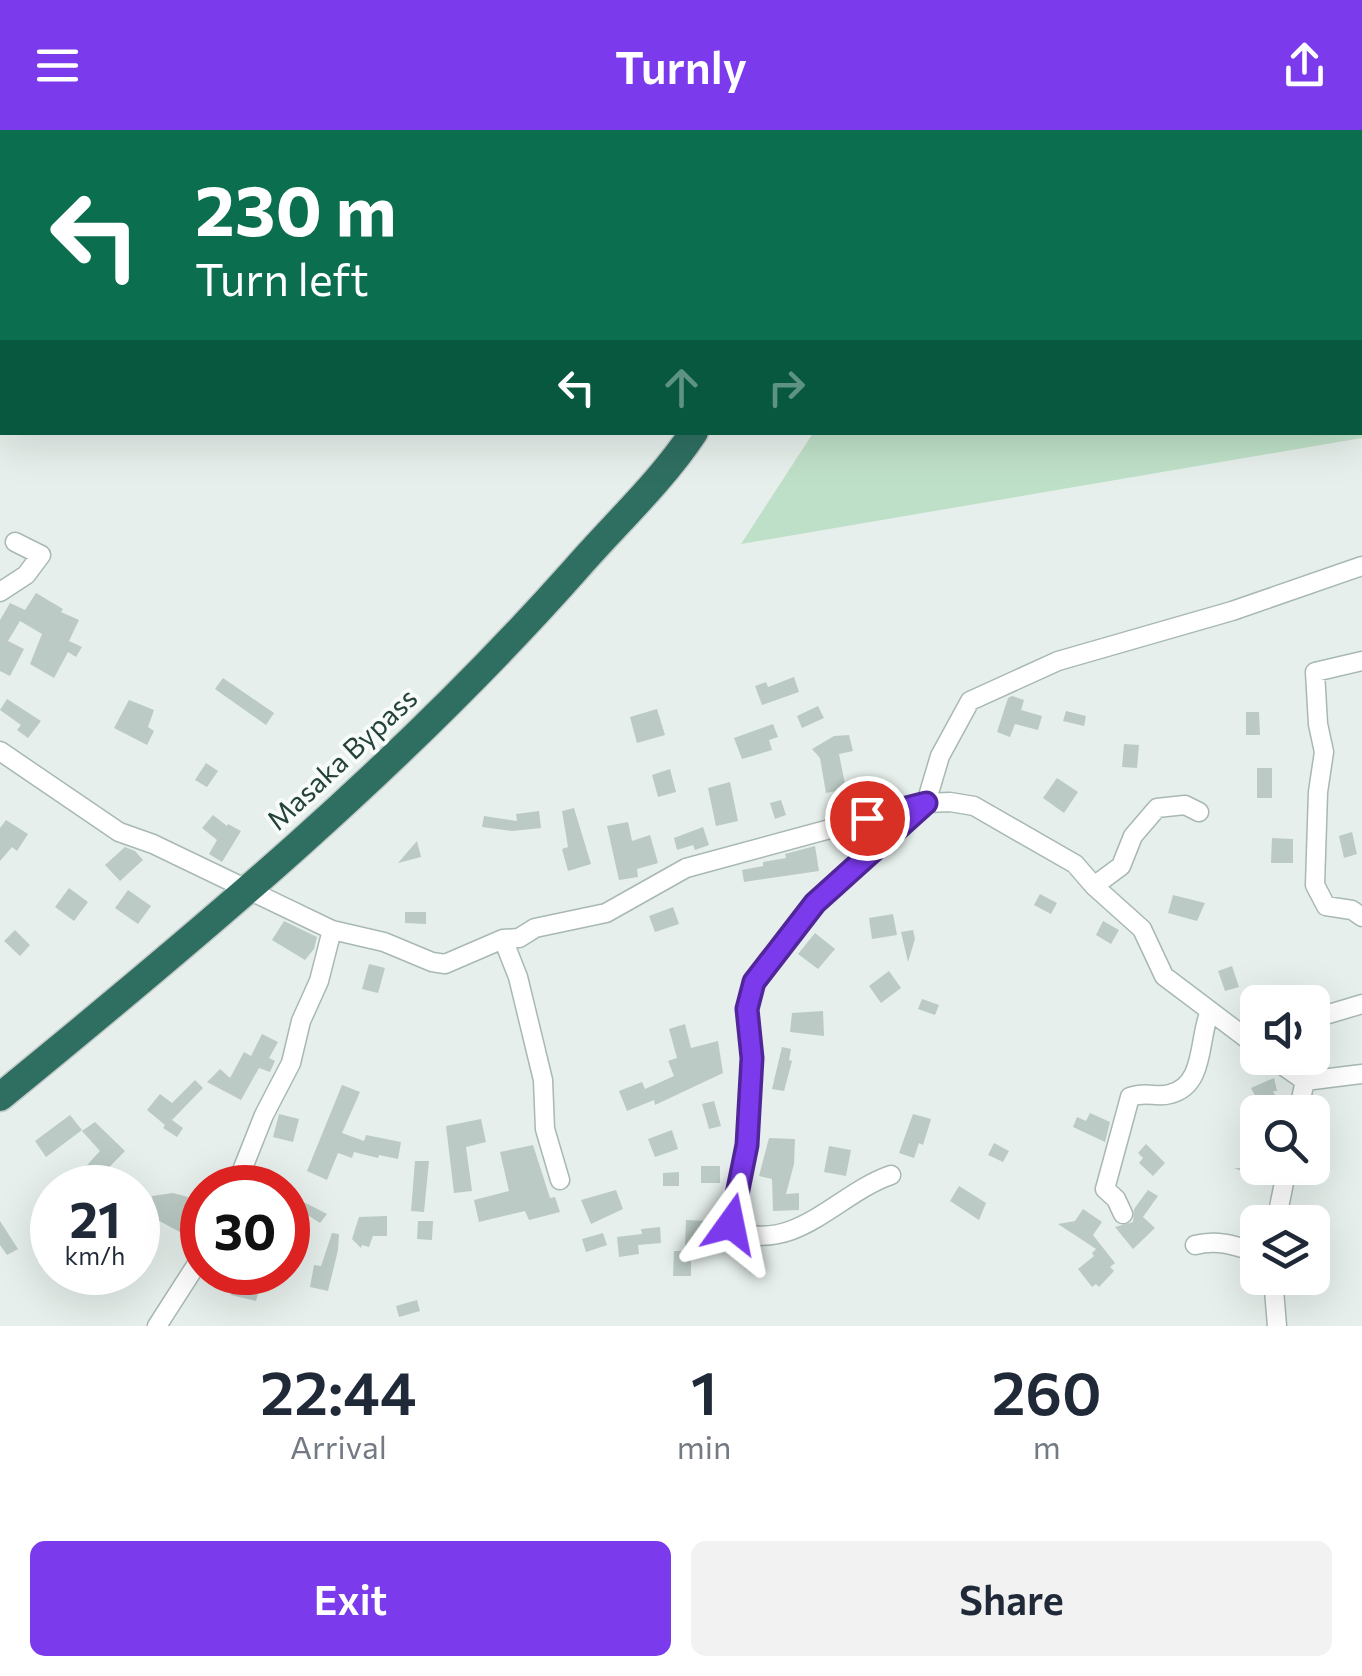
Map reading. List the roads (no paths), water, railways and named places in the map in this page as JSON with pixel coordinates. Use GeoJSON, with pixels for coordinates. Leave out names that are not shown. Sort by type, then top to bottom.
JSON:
{"type":"FeatureCollection","features":[{"type":"Feature","properties":{"kind":"highway","name":"Masaka Bypass"},"geometry":{"type":"LineString","coordinates":[[0,1096],[250,890],[378,773],[512,641],[691,435]]}},
{"type":"Feature","properties":{"kind":"street"},"geometry":{"type":"LineString","coordinates":[[0,592],[26,576],[42,555],[15,542]]}},
{"type":"Feature","properties":{"kind":"street"},"geometry":{"type":"LineString","coordinates":[[891,1175],[872,1182],[797,1230],[775,1235],[735,1232],[731,1224],[747,1145],[752,1058],[747,1009],[754,982],[815,903],[926,803],[940,756],[970,701],[1058,661],[1232,611],[1362,566]]}},
{"type":"Feature","properties":{"kind":"street"},"geometry":{"type":"LineString","coordinates":[[1362,662],[1316,672],[1318,724],[1324,752],[1318,792],[1316,886],[1326,906],[1352,910],[1362,917]]}},
{"type":"Feature","properties":{"kind":"street"},"geometry":{"type":"LineString","coordinates":[[0,750],[118,832],[153,844],[332,930],[384,942],[445,964],[503,939],[519,938],[535,928],[606,913],[686,868],[926,803],[974,806],[1074,864],[1142,930],[1164,976],[1240,1031]]}},
{"type":"Feature","properties":{"kind":"street"},"geometry":{"type":"LineString","coordinates":[[1094,886],[1121,866],[1133,836],[1157,808],[1186,805],[1199,812]]}},
{"type":"Feature","properties":{"kind":"street"},"geometry":{"type":"LineString","coordinates":[[244,1165],[264,1116],[292,1064],[301,1021],[319,981],[332,930]]}},
{"type":"Feature","properties":{"kind":"street"},"geometry":{"type":"LineString","coordinates":[[503,939],[518,978],[543,1080],[544,1129],[560,1180]]}},
{"type":"Feature","properties":{"kind":"street"},"geometry":{"type":"LineString","coordinates":[[1330,1014],[1362,1004]]}},
{"type":"Feature","properties":{"kind":"street"},"geometry":{"type":"LineString","coordinates":[[1122,1214],[1105,1189],[1130,1098],[1145,1092],[1170,1094],[1188,1084],[1198,1068],[1202,1027],[1210,1011]]}},
{"type":"Feature","properties":{"kind":"street"},"geometry":{"type":"LineString","coordinates":[[1296,1075],[1305,1081],[1362,1074]]}},
{"type":"Feature","properties":{"kind":"street"},"geometry":{"type":"LineString","coordinates":[[1302,1095],[1305,1081]]}},
{"type":"Feature","properties":{"kind":"street"},"geometry":{"type":"LineString","coordinates":[[1195,1245],[1210,1241],[1240,1248]]}},
{"type":"Feature","properties":{"kind":"street"},"geometry":{"type":"LineString","coordinates":[[156,1326],[180,1289]]}},
{"type":"Feature","properties":{"kind":"street"},"geometry":{"type":"LineString","coordinates":[[1274,1295],[1277,1326]]}}]}
